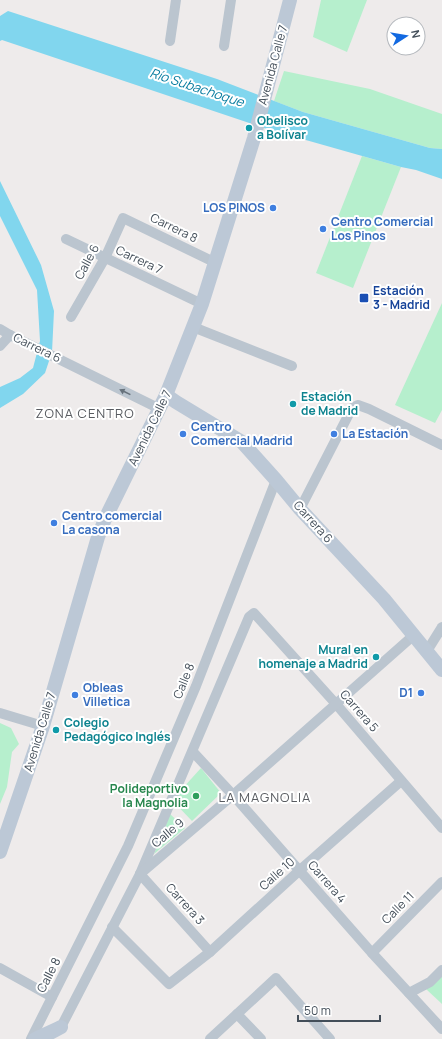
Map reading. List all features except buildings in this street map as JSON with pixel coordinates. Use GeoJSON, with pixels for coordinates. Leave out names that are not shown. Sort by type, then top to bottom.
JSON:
{"type":"FeatureCollection","features":[{"type":"Feature","properties":{"kind":"main road","name":"Avenida Calle 7"},"geometry":{"type":"LineString","coordinates":[[0,852],[43,726],[98,537],[105,518],[160,409],[202,304],[254,138],[290,0]]}},
{"type":"Feature","properties":{"kind":"main road","name":"Carrera 6"},"geometry":{"type":"LineString","coordinates":[[166,395],[242,442],[300,509],[384,600],[442,670]]}},
{"type":"Feature","properties":{"kind":"main road"},"geometry":{"type":"LineString","coordinates":[[35,1039],[61,1027]]}},
{"type":"Feature","properties":{"kind":"main road"},"geometry":{"type":"LineString","coordinates":[[39,1039],[61,1027]]}},
{"type":"Feature","properties":{"kind":"street"},"geometry":{"type":"LineString","coordinates":[[170,41],[176,0]]}},
{"type":"Feature","properties":{"kind":"street"},"geometry":{"type":"LineString","coordinates":[[224,46],[231,0]]}},
{"type":"Feature","properties":{"kind":"street","name":"Carrera 8"},"geometry":{"type":"LineString","coordinates":[[123,218],[214,262]]}},
{"type":"Feature","properties":{"kind":"street","name":"Calle 6"},"geometry":{"type":"LineString","coordinates":[[71,317],[105,258],[123,218]]}},
{"type":"Feature","properties":{"kind":"street","name":"Carrera 7"},"geometry":{"type":"LineString","coordinates":[[66,239],[202,304]]}},
{"type":"Feature","properties":{"kind":"street"},"geometry":{"type":"LineString","coordinates":[[194,327],[205,333],[292,366]]}},
{"type":"Feature","properties":{"kind":"street","name":"Carrera 6"},"geometry":{"type":"LineString","coordinates":[[0,329],[57,359],[160,409]]}},
{"type":"Feature","properties":{"kind":"street"},"geometry":{"type":"LineString","coordinates":[[0,346],[10,335]]}},
{"type":"Feature","properties":{"kind":"street"},"geometry":{"type":"LineString","coordinates":[[300,509],[352,408],[358,405],[442,445]]}},
{"type":"Feature","properties":{"kind":"street","name":"Calle 8"},"geometry":{"type":"LineString","coordinates":[[31,1039],[128,846],[196,686],[276,480]]}},
{"type":"Feature","properties":{"kind":"street","name":"Carrera 5"},"geometry":{"type":"LineString","coordinates":[[193,752],[249,617],[254,613],[336,704],[442,828]]}},
{"type":"Feature","properties":{"kind":"street"},"geometry":{"type":"LineString","coordinates":[[427,651],[442,627]]}},
{"type":"Feature","properties":{"kind":"street","name":"Calle 9"},"geometry":{"type":"LineString","coordinates":[[61,1027],[140,874],[233,795],[414,635]]}},
{"type":"Feature","properties":{"kind":"street"},"geometry":{"type":"LineString","coordinates":[[0,713],[43,726]]}},
{"type":"Feature","properties":{"kind":"street"},"geometry":{"type":"LineString","coordinates":[[140,874],[193,752]]}},
{"type":"Feature","properties":{"kind":"street","name":"Carrera 4"},"geometry":{"type":"LineString","coordinates":[[193,752],[442,1030]]}},
{"type":"Feature","properties":{"kind":"street","name":"Calle 10"},"geometry":{"type":"LineString","coordinates":[[112,927],[169,984],[210,952],[401,781]]}},
{"type":"Feature","properties":{"kind":"street","name":"Carrera 3"},"geometry":{"type":"LineString","coordinates":[[140,874],[210,952]]}},
{"type":"Feature","properties":{"kind":"street","name":"Calle 11"},"geometry":{"type":"LineString","coordinates":[[372,953],[442,882]]}},
{"type":"Feature","properties":{"kind":"street"},"geometry":{"type":"LineString","coordinates":[[0,968],[52,997]]}},
{"type":"Feature","properties":{"kind":"street"},"geometry":{"type":"LineString","coordinates":[[409,993],[430,982],[442,970]]}},
{"type":"Feature","properties":{"kind":"street"},"geometry":{"type":"LineString","coordinates":[[210,1039],[276,978],[330,1039]]}},
{"type":"Feature","properties":{"kind":"street"},"geometry":{"type":"LineString","coordinates":[[238,1014],[261,1039]]}},
{"type":"Feature","properties":{"kind":"green space"},"geometry":{"type":"Polygon","coordinates":[[[321,0],[367,0],[347,52],[313,37],[321,0]]]}},
{"type":"Feature","properties":{"kind":"green space"},"geometry":{"type":"Polygon","coordinates":[[[284,71],[370,89],[442,114],[442,149],[430,148],[303,112],[274,101],[284,71]]]}},
{"type":"Feature","properties":{"kind":"green space"},"geometry":{"type":"Polygon","coordinates":[[[362,156],[401,167],[353,288],[316,273],[362,156]]]}},
{"type":"Feature","properties":{"kind":"green space"},"geometry":{"type":"Polygon","coordinates":[[[442,303],[442,410],[435,423],[395,405],[442,303]]]}},
{"type":"Feature","properties":{"kind":"green space"},"geometry":{"type":"Polygon","coordinates":[[[0,723],[11,728],[19,744],[12,752],[7,787],[0,804],[0,723]]]}},
{"type":"Feature","properties":{"kind":"green space","name":"Polideportivo la Magnolia"},"geometry":{"type":"Polygon","coordinates":[[[201,768],[221,793],[192,821],[172,800],[201,768]]]}},
{"type":"Feature","properties":{"kind":"green space"},"geometry":{"type":"Polygon","coordinates":[[[170,814],[185,828],[154,854],[170,814]]]}},
{"type":"Feature","properties":{"kind":"green space"},"geometry":{"type":"Polygon","coordinates":[[[442,974],[442,1004],[426,989],[442,974]]]}},
{"type":"Feature","properties":{"kind":"water","name":"Río Subachoque"},"geometry":{"type":"Polygon","coordinates":[[[8,11],[217,79],[303,112],[430,148],[442,149],[442,179],[416,170],[267,129],[2,40],[0,41],[0,16],[8,11]]]}},
{"type":"Feature","properties":{"kind":"water"},"geometry":{"type":"Polygon","coordinates":[[[0,181],[41,265],[54,311],[52,352],[45,373],[23,394],[0,408],[0,387],[20,378],[33,368],[40,341],[37,290],[0,216],[0,181]]]}},
{"type":"Feature","properties":{"kind":"place","name":"Obelisco a Bolívar"},"geometry":{"type":"Point","coordinates":[249,128]}},
{"type":"Feature","properties":{"kind":"place","name":"LOS PINOS"},"geometry":{"type":"Point","coordinates":[273,208]}},
{"type":"Feature","properties":{"kind":"place","name":"Centro Comercial Los Pinos"},"geometry":{"type":"Point","coordinates":[323,229]}},
{"type":"Feature","properties":{"kind":"place","name":"Estación 3 - Madrid"},"geometry":{"type":"Point","coordinates":[364,298]}},
{"type":"Feature","properties":{"kind":"place","name":"Estación de Madrid"},"geometry":{"type":"Point","coordinates":[293,404]}},
{"type":"Feature","properties":{"kind":"place","name":"Centro Comercial Madrid"},"geometry":{"type":"Point","coordinates":[183,434]}},
{"type":"Feature","properties":{"kind":"place","name":"La Estación"},"geometry":{"type":"Point","coordinates":[334,434]}},
{"type":"Feature","properties":{"kind":"place","name":"Centro comercial La casona"},"geometry":{"type":"Point","coordinates":[54,523]}},
{"type":"Feature","properties":{"kind":"place","name":"Mural en homenaje a Madrid"},"geometry":{"type":"Point","coordinates":[376,657]}},
{"type":"Feature","properties":{"kind":"place","name":"D1"},"geometry":{"type":"Point","coordinates":[421,693]}},
{"type":"Feature","properties":{"kind":"place","name":"Obleas Villetica"},"geometry":{"type":"Point","coordinates":[75,695]}},
{"type":"Feature","properties":{"kind":"place","name":"Colegio Pedagógico Inglés"},"geometry":{"type":"Point","coordinates":[56,730]}},
{"type":"Feature","properties":{"kind":"place","name":"Polideportivo la Magnolia"},"geometry":{"type":"Point","coordinates":[196,796]}},
{"type":"Feature","properties":{"kind":"district","name":"ZONA CENTRO"},"geometry":{"type":"Point","coordinates":[85,413]}},
{"type":"Feature","properties":{"kind":"district","name":"LA MAGNOLIA"},"geometry":{"type":"Point","coordinates":[265,797]}}]}
